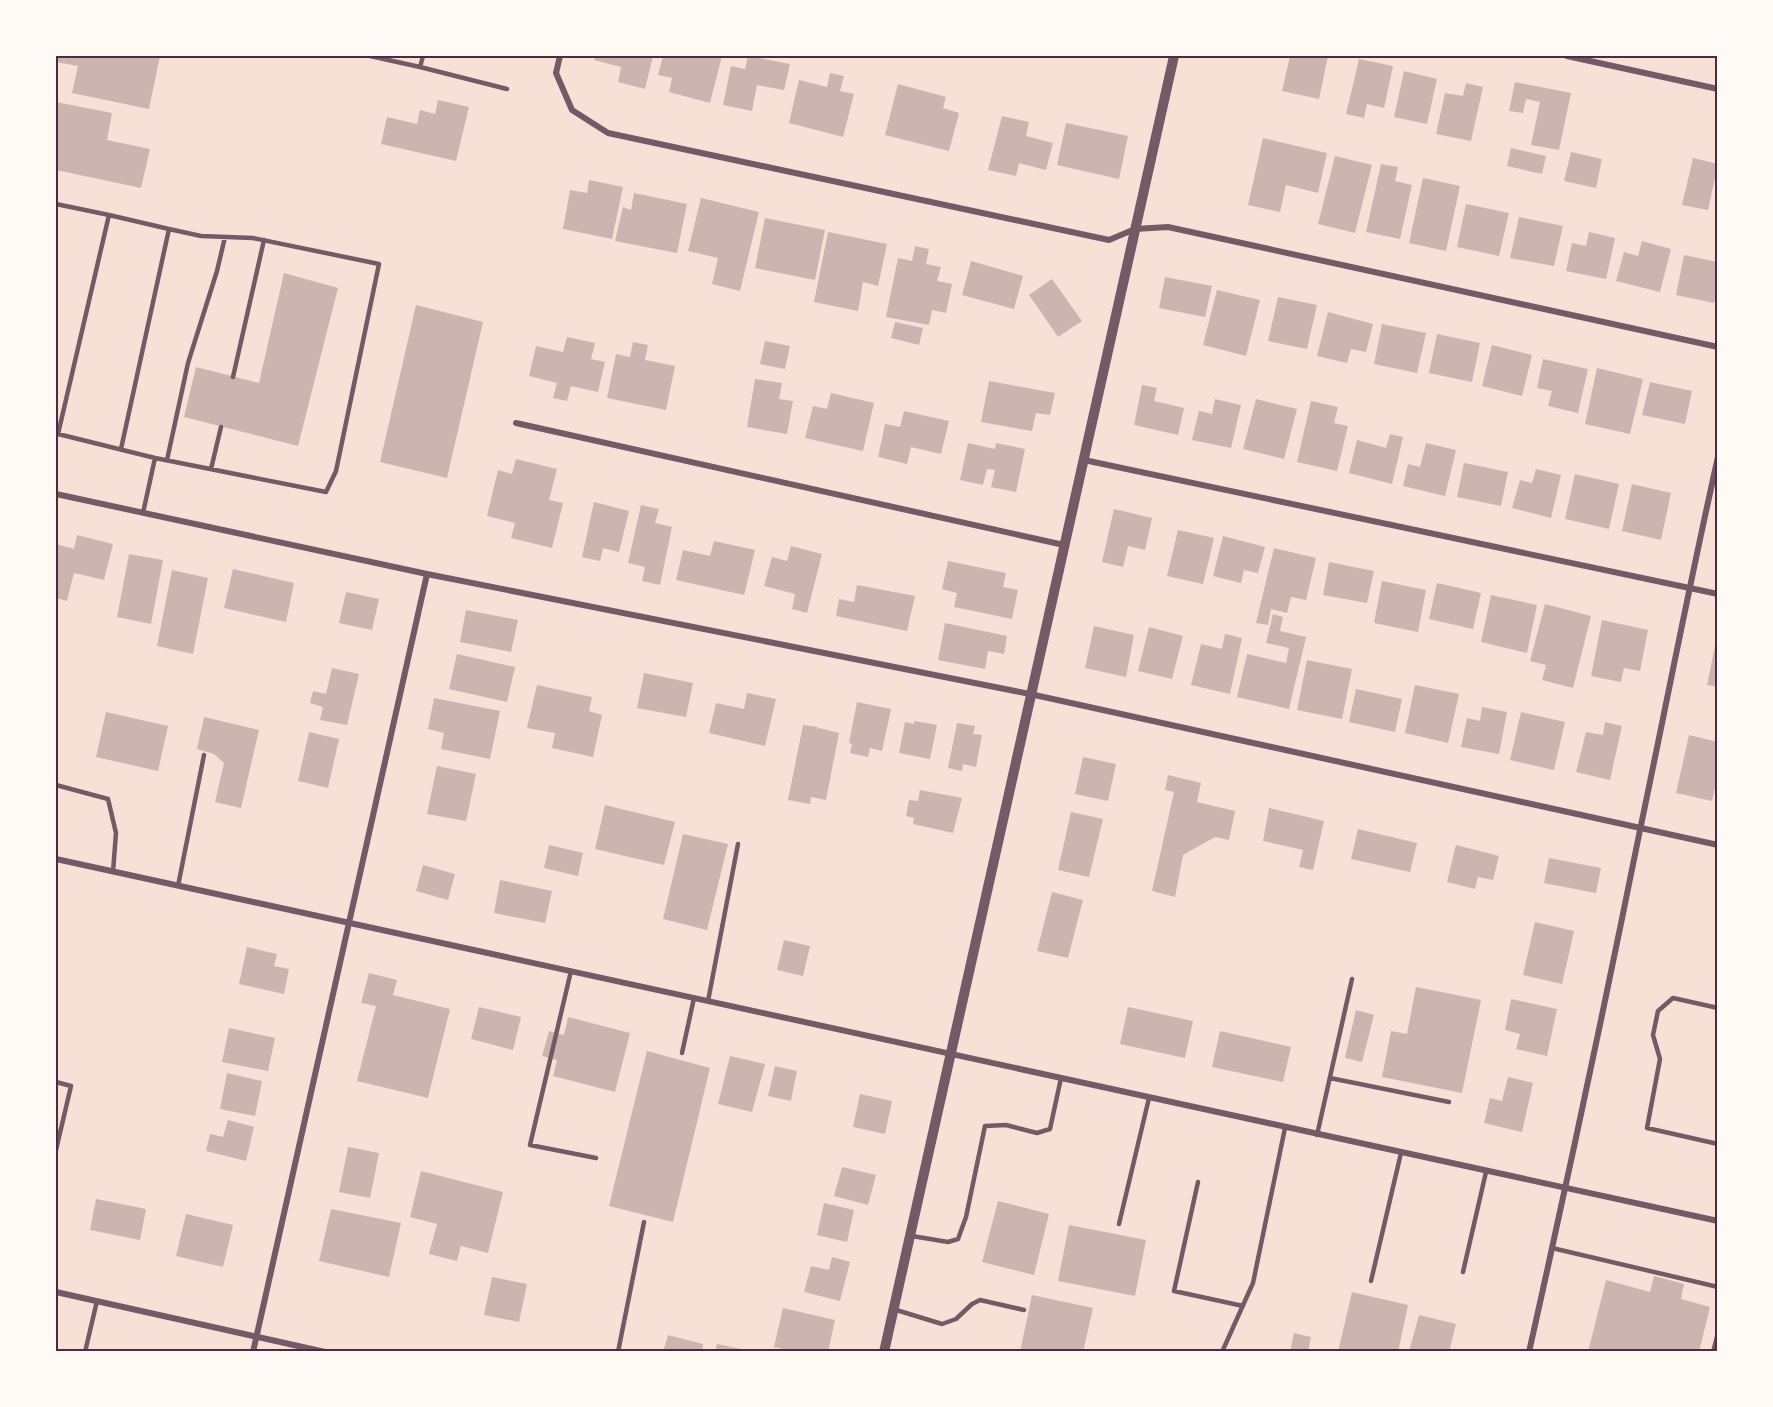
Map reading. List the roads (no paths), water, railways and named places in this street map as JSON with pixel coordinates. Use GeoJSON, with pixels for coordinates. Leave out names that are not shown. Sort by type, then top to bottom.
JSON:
{"type":"FeatureCollection","features":[{"type":"Feature","properties":{"kind":"street"},"geometry":{"type":"LineString","coordinates":[[560,56],[556,74],[572,110],[608,133],[1108,240],[1135,229],[1168,227],[1718,346]]}},
{"type":"Feature","properties":{"kind":"street"},"geometry":{"type":"LineString","coordinates":[[884,1352],[1174,56]]}},
{"type":"Feature","properties":{"kind":"street"},"geometry":{"type":"LineString","coordinates":[[1568,56],[1718,89]]}},
{"type":"Feature","properties":{"kind":"street"},"geometry":{"type":"LineString","coordinates":[[516,423],[1064,545]]}},
{"type":"Feature","properties":{"kind":"street"},"geometry":{"type":"LineString","coordinates":[[1529,1352],[1566,1189],[1688,588],[1718,457]]}},
{"type":"Feature","properties":{"kind":"street"},"geometry":{"type":"LineString","coordinates":[[1083,459],[1718,594]]}},
{"type":"Feature","properties":{"kind":"street"},"geometry":{"type":"LineString","coordinates":[[56,494],[427,574],[1030,694],[1718,845]]}},
{"type":"Feature","properties":{"kind":"street"},"geometry":{"type":"LineString","coordinates":[[254,1352],[427,574]]}},
{"type":"Feature","properties":{"kind":"street"},"geometry":{"type":"LineString","coordinates":[[56,859],[1718,1221]]}},
{"type":"Feature","properties":{"kind":"street"},"geometry":{"type":"LineString","coordinates":[[56,1292],[325,1352]]}},
{"type":"Feature","properties":{"kind":"lane"},"geometry":{"type":"LineString","coordinates":[[370,56],[507,89]]}},
{"type":"Feature","properties":{"kind":"lane"},"geometry":{"type":"LineString","coordinates":[[420,68],[423,56]]}},
{"type":"Feature","properties":{"kind":"lane"},"geometry":{"type":"LineString","coordinates":[[56,204],[109,215],[201,236],[264,240],[379,264],[336,471],[326,492],[155,458],[57,434],[109,215]]}},
{"type":"Feature","properties":{"kind":"lane"},"geometry":{"type":"LineString","coordinates":[[121,449],[169,229]]}},
{"type":"Feature","properties":{"kind":"lane"},"geometry":{"type":"LineString","coordinates":[[166,460],[188,363],[217,271],[225,237]]}},
{"type":"Feature","properties":{"kind":"lane"},"geometry":{"type":"LineString","coordinates":[[232,377],[264,240]]}},
{"type":"Feature","properties":{"kind":"lane"},"geometry":{"type":"LineString","coordinates":[[211,469],[221,427]]}},
{"type":"Feature","properties":{"kind":"lane"},"geometry":{"type":"LineString","coordinates":[[144,513],[155,458]]}},
{"type":"Feature","properties":{"kind":"lane"},"geometry":{"type":"LineString","coordinates":[[178,886],[204,755]]}},
{"type":"Feature","properties":{"kind":"lane"},"geometry":{"type":"LineString","coordinates":[[56,785],[108,800],[116,833],[113,872]]}},
{"type":"Feature","properties":{"kind":"lane"},"geometry":{"type":"LineString","coordinates":[[708,1001],[738,844]]}},
{"type":"Feature","properties":{"kind":"lane"},"geometry":{"type":"LineString","coordinates":[[571,971],[531,1146],[596,1158]]}},
{"type":"Feature","properties":{"kind":"lane"},"geometry":{"type":"LineString","coordinates":[[1317,1135],[1352,980]]}},
{"type":"Feature","properties":{"kind":"lane"},"geometry":{"type":"LineString","coordinates":[[682,1053],[694,998]]}},
{"type":"Feature","properties":{"kind":"lane"},"geometry":{"type":"LineString","coordinates":[[1718,1008],[1673,998],[1658,1011],[1653,1035],[1660,1059],[1647,1128],[1718,1144]]}},
{"type":"Feature","properties":{"kind":"lane"},"geometry":{"type":"LineString","coordinates":[[909,1236],[948,1242],[958,1239],[966,1217],[985,1126],[1006,1125],[1037,1133],[1050,1129],[1061,1078]]}},
{"type":"Feature","properties":{"kind":"lane"},"geometry":{"type":"LineString","coordinates":[[1330,1078],[1449,1102]]}},
{"type":"Feature","properties":{"kind":"lane"},"geometry":{"type":"LineString","coordinates":[[56,1082],[71,1086],[56,1149]]}},
{"type":"Feature","properties":{"kind":"lane"},"geometry":{"type":"LineString","coordinates":[[1119,1224],[1149,1098]]}},
{"type":"Feature","properties":{"kind":"lane"},"geometry":{"type":"LineString","coordinates":[[1222,1352],[1253,1283],[1285,1128]]}},
{"type":"Feature","properties":{"kind":"lane"},"geometry":{"type":"LineString","coordinates":[[1371,1281],[1401,1153]]}},
{"type":"Feature","properties":{"kind":"lane"},"geometry":{"type":"LineString","coordinates":[[1463,1272],[1486,1172]]}},
{"type":"Feature","properties":{"kind":"lane"},"geometry":{"type":"LineString","coordinates":[[1198,1182],[1174,1291],[1243,1306]]}},
{"type":"Feature","properties":{"kind":"lane"},"geometry":{"type":"LineString","coordinates":[[618,1352],[644,1222]]}},
{"type":"Feature","properties":{"kind":"lane"},"geometry":{"type":"LineString","coordinates":[[1552,1248],[1718,1287]]}},
{"type":"Feature","properties":{"kind":"lane"},"geometry":{"type":"LineString","coordinates":[[893,1309],[942,1324],[956,1319],[972,1304],[981,1300],[1024,1310]]}},
{"type":"Feature","properties":{"kind":"lane"},"geometry":{"type":"LineString","coordinates":[[85,1352],[97,1301]]}},
{"type":"Feature","properties":{"kind":"lane"},"geometry":{"type":"LineString","coordinates":[[1713,1352],[1718,1334]]}}]}
